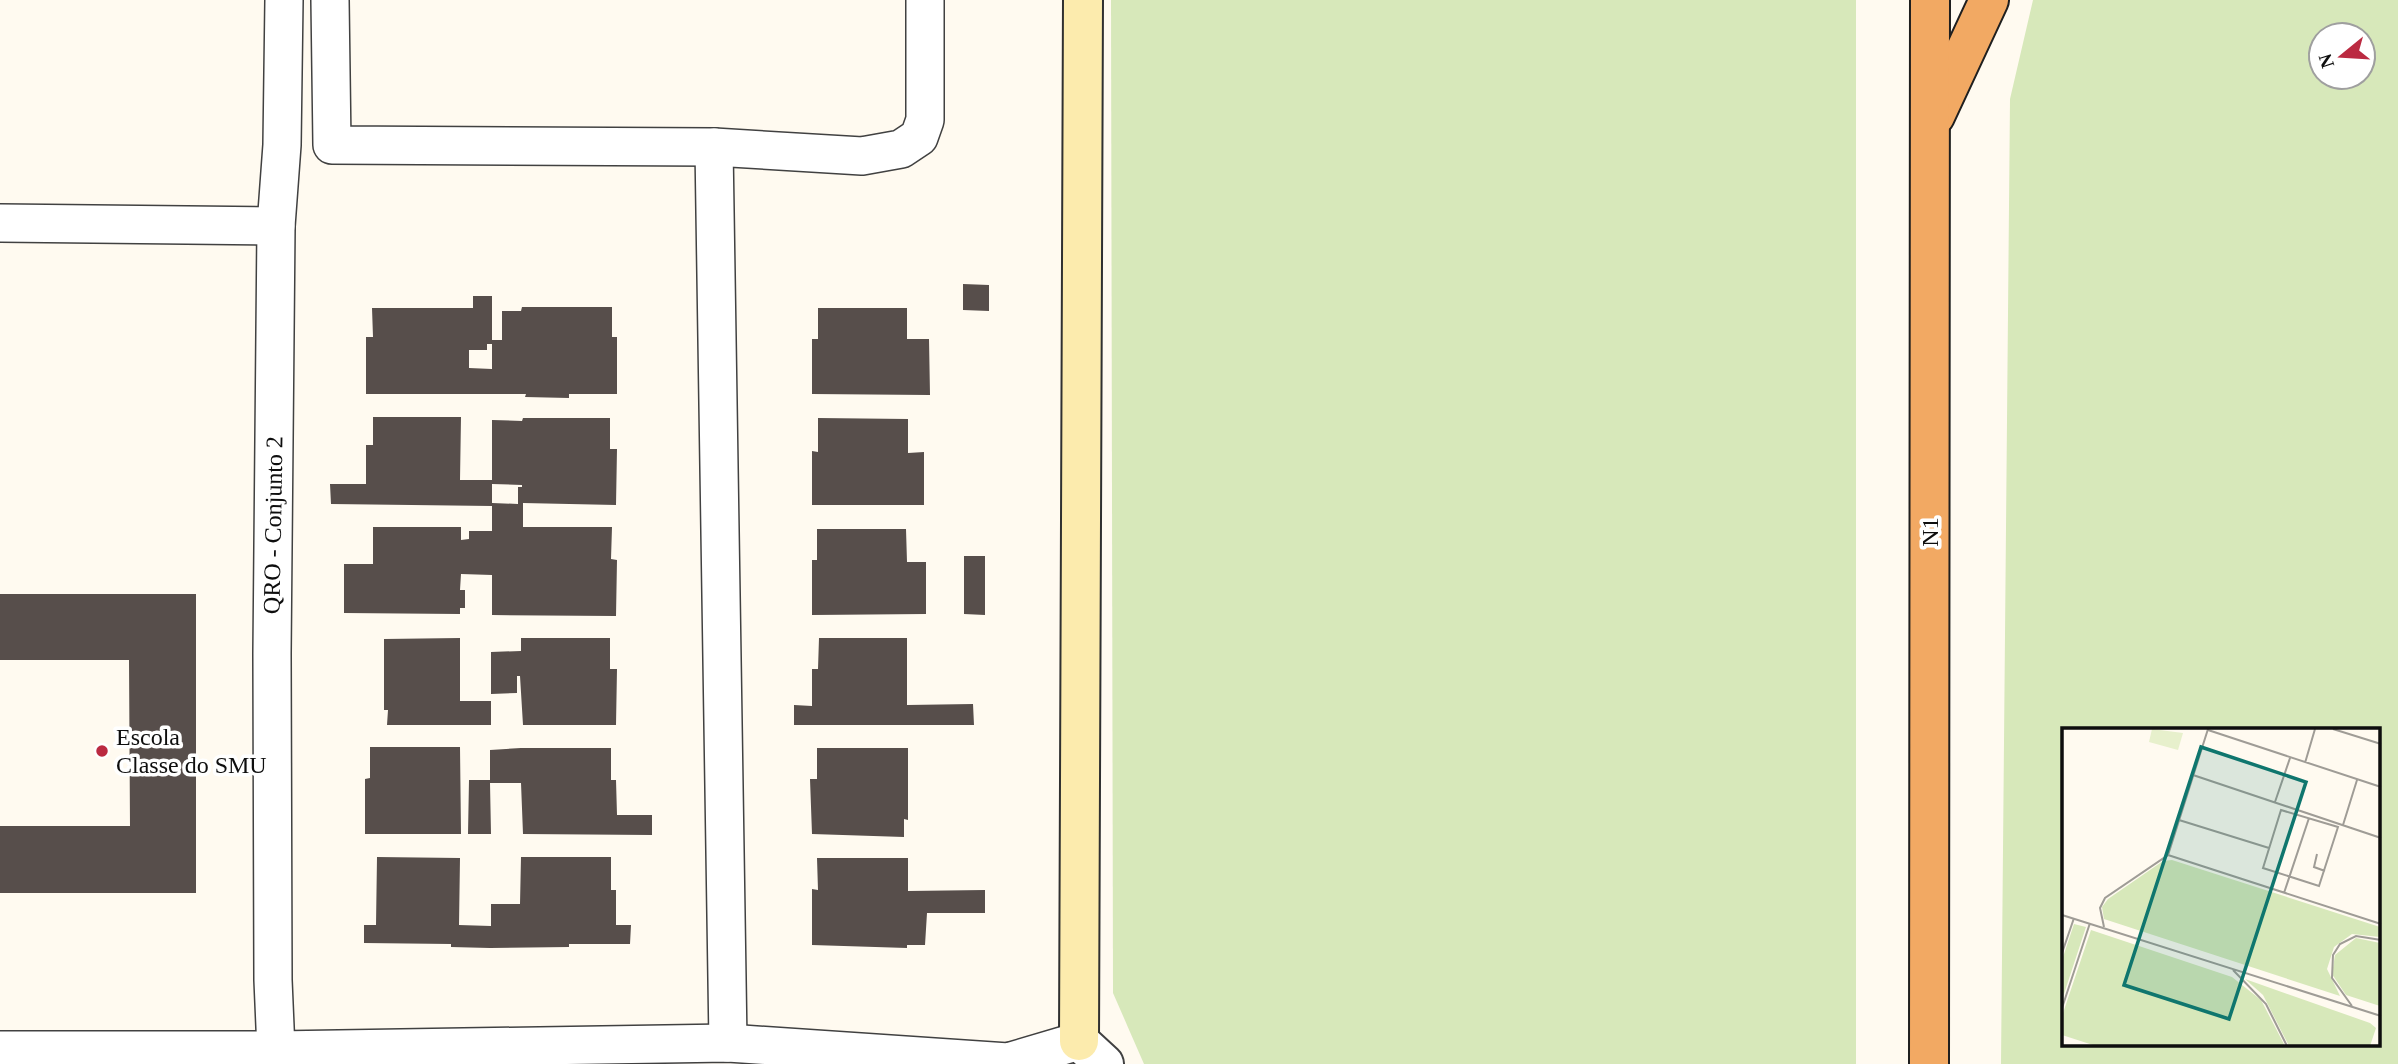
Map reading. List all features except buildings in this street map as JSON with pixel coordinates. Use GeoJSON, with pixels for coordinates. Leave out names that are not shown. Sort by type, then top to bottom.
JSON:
{"type":"FeatureCollection","features":[{"type":"Feature","properties":{"kind":"highway","name":"N1"},"geometry":{"type":"LineString","coordinates":[[1929,1064],[1930,0]]}},
{"type":"Feature","properties":{"kind":"highway"},"geometry":{"type":"LineString","coordinates":[[1931,124],[1989,0]]}},
{"type":"Feature","properties":{"kind":"main road"},"geometry":{"type":"LineString","coordinates":[[1083,0],[1091,1052]]}},
{"type":"Feature","properties":{"kind":"street","name":"QRO - Conjunto 2"},"geometry":{"type":"LineString","coordinates":[[276,1049],[273,980],[272,667],[276,226],[282,145],[284,0]]}},
{"type":"Feature","properties":{"kind":"street"},"geometry":{"type":"LineString","coordinates":[[330,0],[332,145],[715,146],[862,156],[901,149],[919,137],[925,120],[925,0]]}},
{"type":"Feature","properties":{"kind":"street"},"geometry":{"type":"LineString","coordinates":[[715,146],[728,1044]]}},
{"type":"Feature","properties":{"kind":"street"},"geometry":{"type":"LineString","coordinates":[[0,223],[276,226]]}},
{"type":"Feature","properties":{"kind":"street"},"geometry":{"type":"LineString","coordinates":[[0,1050],[728,1044],[1008,1062],[1091,1052]]}},
{"type":"Feature","properties":{"kind":"green space"},"geometry":{"type":"Polygon","coordinates":[[[1111,0],[1856,0],[1856,1064],[1144,1064],[1113,993],[1111,0]]]}},
{"type":"Feature","properties":{"kind":"green space"},"geometry":{"type":"Polygon","coordinates":[[[2033,0],[2398,0],[2398,1064],[2001,1064],[2010,99],[2033,0]]]}},
{"type":"Feature","properties":{"kind":"place","name":"Escola Classe do SMU"},"geometry":{"type":"Point","coordinates":[102,751]}}]}
